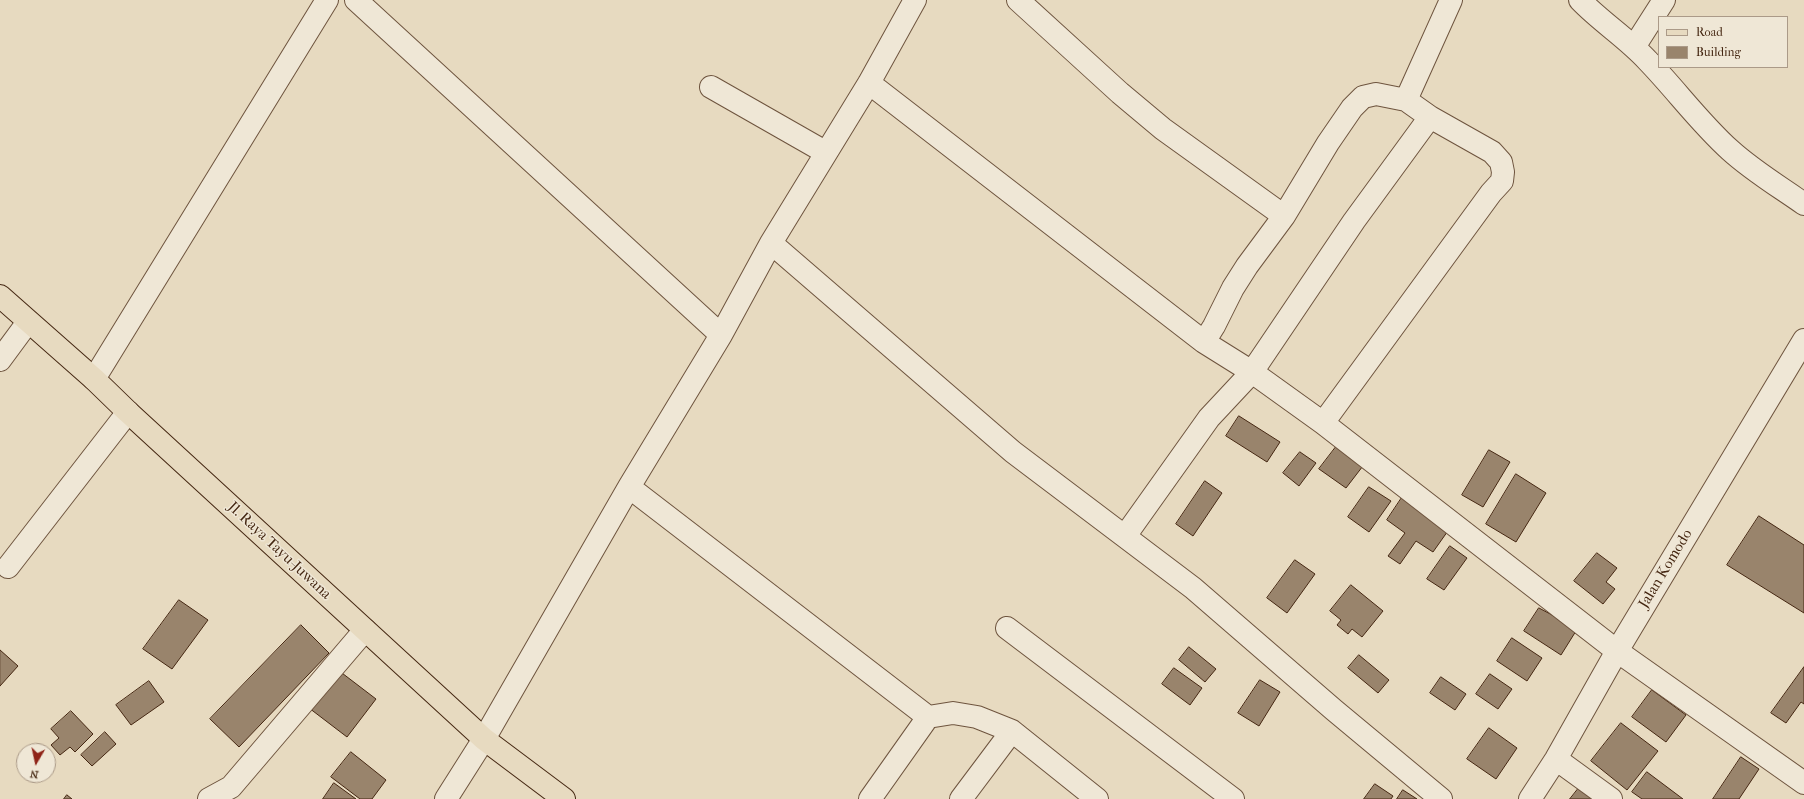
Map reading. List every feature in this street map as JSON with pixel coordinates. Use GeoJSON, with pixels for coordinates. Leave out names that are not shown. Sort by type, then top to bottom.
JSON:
{"type":"FeatureCollection","features":[{"type":"Feature","properties":{"kind":"main road","name":"Jl. Raya Tayu-Juwana"},"geometry":{"type":"LineString","coordinates":[[0,296],[94,379],[484,739],[564,799]]}},
{"type":"Feature","properties":{"kind":"street"},"geometry":{"type":"LineString","coordinates":[[94,379],[327,0]]}},
{"type":"Feature","properties":{"kind":"street"},"geometry":{"type":"LineString","coordinates":[[356,0],[721,335]]}},
{"type":"Feature","properties":{"kind":"street"},"geometry":{"type":"LineString","coordinates":[[446,799],[484,739],[629,487],[721,335],[771,243],[869,83],[915,0]]}},
{"type":"Feature","properties":{"kind":"street"},"geometry":{"type":"LineString","coordinates":[[1018,0],[1120,93],[1163,129],[1284,216]]}},
{"type":"Feature","properties":{"kind":"street"},"geometry":{"type":"LineString","coordinates":[[1406,100],[1451,0]]}},
{"type":"Feature","properties":{"kind":"street"},"geometry":{"type":"LineString","coordinates":[[1580,0],[1596,16],[1634,46],[1732,152],[1804,204]]}},
{"type":"Feature","properties":{"kind":"street"},"geometry":{"type":"LineString","coordinates":[[1634,46],[1664,0]]}},
{"type":"Feature","properties":{"kind":"street"},"geometry":{"type":"LineString","coordinates":[[869,83],[1204,342],[1252,372],[1323,423],[1617,651],[1804,783]]}},
{"type":"Feature","properties":{"kind":"street"},"geometry":{"type":"LineString","coordinates":[[711,87],[826,152]]}},
{"type":"Feature","properties":{"kind":"street"},"geometry":{"type":"LineString","coordinates":[[1204,342],[1214,326],[1233,288],[1247,266],[1284,216],[1328,143],[1352,108],[1363,97],[1376,94],[1406,100],[1430,117],[1492,152],[1501,162],[1503,172],[1502,181],[1323,423]]}},
{"type":"Feature","properties":{"kind":"street"},"geometry":{"type":"LineString","coordinates":[[1126,536],[1209,418],[1252,372],[1354,221],[1430,117]]}},
{"type":"Feature","properties":{"kind":"street"},"geometry":{"type":"LineString","coordinates":[[771,243],[1013,452],[1193,588],[1328,705],[1441,799]]}},
{"type":"Feature","properties":{"kind":"street"},"geometry":{"type":"LineString","coordinates":[[0,360],[28,322]]}},
{"type":"Feature","properties":{"kind":"street","name":"Jalan Komodo"},"geometry":{"type":"LineString","coordinates":[[1530,799],[1556,759],[1617,651],[1803,343]]}},
{"type":"Feature","properties":{"kind":"street"},"geometry":{"type":"LineString","coordinates":[[8,567],[128,412]]}},
{"type":"Feature","properties":{"kind":"street"},"geometry":{"type":"LineString","coordinates":[[629,487],[928,717]]}},
{"type":"Feature","properties":{"kind":"street"},"geometry":{"type":"LineString","coordinates":[[1007,628],[1233,799]]}},
{"type":"Feature","properties":{"kind":"street"},"geometry":{"type":"LineString","coordinates":[[209,799],[231,787],[365,630]]}},
{"type":"Feature","properties":{"kind":"street"},"geometry":{"type":"LineString","coordinates":[[870,799],[928,717],[953,713],[977,717],[1012,732],[1097,799]]}},
{"type":"Feature","properties":{"kind":"street"},"geometry":{"type":"LineString","coordinates":[[961,799],[1012,732]]}},
{"type":"Feature","properties":{"kind":"street"},"geometry":{"type":"LineString","coordinates":[[1556,759],[1611,799]]}},
{"type":"Feature","properties":{"kind":"building"},"geometry":{"type":"Polygon","coordinates":[[[1239,416],[1280,442],[1267,462],[1226,436],[1239,416]]]}},
{"type":"Feature","properties":{"kind":"building"},"geometry":{"type":"Polygon","coordinates":[[[1339,443],[1366,462],[1346,488],[1319,469],[1339,443]]]}},
{"type":"Feature","properties":{"kind":"building"},"geometry":{"type":"Polygon","coordinates":[[[1489,450],[1510,462],[1483,507],[1462,495],[1489,450]]]}},
{"type":"Feature","properties":{"kind":"building"},"geometry":{"type":"Polygon","coordinates":[[[1300,452],[1316,463],[1299,486],[1283,473],[1300,452]]]}},
{"type":"Feature","properties":{"kind":"building"},"geometry":{"type":"Polygon","coordinates":[[[1516,474],[1546,493],[1516,542],[1486,524],[1516,474]]]}},
{"type":"Feature","properties":{"kind":"building"},"geometry":{"type":"Polygon","coordinates":[[[1205,481],[1222,493],[1193,536],[1176,524],[1205,481]]]}},
{"type":"Feature","properties":{"kind":"building"},"geometry":{"type":"Polygon","coordinates":[[[1369,487],[1391,501],[1369,532],[1348,517],[1369,487]]]}},
{"type":"Feature","properties":{"kind":"building"},"geometry":{"type":"Polygon","coordinates":[[[1403,496],[1450,528],[1433,552],[1416,541],[1400,564],[1388,556],[1405,533],[1387,520],[1403,496]]]}},
{"type":"Feature","properties":{"kind":"building"},"geometry":{"type":"Polygon","coordinates":[[[1759,516],[1804,545],[1804,613],[1727,565],[1759,516]]]}},
{"type":"Feature","properties":{"kind":"building"},"geometry":{"type":"Polygon","coordinates":[[[1450,546],[1467,558],[1444,590],[1427,579],[1450,546]]]}},
{"type":"Feature","properties":{"kind":"building"},"geometry":{"type":"Polygon","coordinates":[[[1597,553],[1617,568],[1606,582],[1615,589],[1603,604],[1574,581],[1597,553]]]}},
{"type":"Feature","properties":{"kind":"building"},"geometry":{"type":"Polygon","coordinates":[[[1295,560],[1315,574],[1287,613],[1267,598],[1295,560]]]}},
{"type":"Feature","properties":{"kind":"building"},"geometry":{"type":"Polygon","coordinates":[[[1351,585],[1383,611],[1362,637],[1352,629],[1348,634],[1337,625],[1341,620],[1330,611],[1351,585]]]}},
{"type":"Feature","properties":{"kind":"building"},"geometry":{"type":"Polygon","coordinates":[[[179,600],[208,620],[172,669],[143,649],[179,600]]]}},
{"type":"Feature","properties":{"kind":"building"},"geometry":{"type":"Polygon","coordinates":[[[1539,608],[1554,616],[1557,612],[1576,631],[1561,655],[1524,631],[1539,608]]]}},
{"type":"Feature","properties":{"kind":"building"},"geometry":{"type":"Polygon","coordinates":[[[301,625],[329,653],[239,747],[210,719],[301,625]]]}},
{"type":"Feature","properties":{"kind":"building"},"geometry":{"type":"Polygon","coordinates":[[[1512,638],[1542,658],[1527,681],[1497,661],[1512,638]]]}},
{"type":"Feature","properties":{"kind":"building"},"geometry":{"type":"Polygon","coordinates":[[[1189,647],[1216,669],[1205,682],[1179,660],[1189,647]]]}},
{"type":"Feature","properties":{"kind":"building"},"geometry":{"type":"Polygon","coordinates":[[[0,650],[18,666],[0,686],[0,650]]]}},
{"type":"Feature","properties":{"kind":"building"},"geometry":{"type":"Polygon","coordinates":[[[1359,655],[1389,680],[1378,693],[1348,668],[1359,655]]]}},
{"type":"Feature","properties":{"kind":"building"},"geometry":{"type":"Polygon","coordinates":[[[1804,667],[1804,704],[1801,702],[1786,723],[1771,713],[1804,667]]]}},
{"type":"Feature","properties":{"kind":"building"},"geometry":{"type":"Polygon","coordinates":[[[1174,668],[1202,688],[1190,705],[1162,684],[1174,668]]]}},
{"type":"Feature","properties":{"kind":"building"},"geometry":{"type":"Polygon","coordinates":[[[338,670],[376,699],[347,737],[309,708],[338,670]]]}},
{"type":"Feature","properties":{"kind":"building"},"geometry":{"type":"Polygon","coordinates":[[[1490,674],[1512,689],[1498,709],[1476,694],[1490,674]]]}},
{"type":"Feature","properties":{"kind":"building"},"geometry":{"type":"Polygon","coordinates":[[[1441,677],[1466,694],[1455,710],[1430,693],[1441,677]]]}},
{"type":"Feature","properties":{"kind":"building"},"geometry":{"type":"Polygon","coordinates":[[[1260,680],[1280,692],[1259,726],[1238,713],[1260,680]]]}},
{"type":"Feature","properties":{"kind":"building"},"geometry":{"type":"Polygon","coordinates":[[[149,681],[164,702],[131,725],[116,705],[149,681]]]}},
{"type":"Feature","properties":{"kind":"building"},"geometry":{"type":"Polygon","coordinates":[[[1652,690],[1686,715],[1666,742],[1632,717],[1652,690]]]}},
{"type":"Feature","properties":{"kind":"building"},"geometry":{"type":"Polygon","coordinates":[[[71,711],[93,734],[75,752],[70,747],[60,755],[56,751],[56,743],[53,743],[59,738],[51,729],[71,711]]]}},
{"type":"Feature","properties":{"kind":"building"},"geometry":{"type":"Polygon","coordinates":[[[1621,723],[1658,751],[1627,790],[1591,761],[1621,723]]]}},
{"type":"Feature","properties":{"kind":"building"},"geometry":{"type":"Polygon","coordinates":[[[1489,728],[1517,748],[1496,779],[1467,759],[1489,728]]]}},
{"type":"Feature","properties":{"kind":"building"},"geometry":{"type":"Polygon","coordinates":[[[105,732],[116,744],[92,766],[81,755],[105,732]]]}},
{"type":"Feature","properties":{"kind":"building"},"geometry":{"type":"Polygon","coordinates":[[[351,752],[386,780],[372,799],[360,799],[331,777],[351,752]]]}},
{"type":"Feature","properties":{"kind":"building"},"geometry":{"type":"Polygon","coordinates":[[[1741,757],[1759,769],[1739,799],[1713,799],[1741,757]]]}},
{"type":"Feature","properties":{"kind":"building"},"geometry":{"type":"Polygon","coordinates":[[[1647,772],[1683,799],[1642,799],[1632,792],[1647,772]]]}},
{"type":"Feature","properties":{"kind":"building"},"geometry":{"type":"Polygon","coordinates":[[[334,783],[356,799],[323,799],[334,783]]]}},
{"type":"Feature","properties":{"kind":"building"},"geometry":{"type":"Polygon","coordinates":[[[1375,784],[1393,796],[1391,799],[1364,799],[1375,784]]]}},
{"type":"Feature","properties":{"kind":"building"},"geometry":{"type":"Polygon","coordinates":[[[1582,784],[1602,799],[1570,799],[1582,784]]]}},
{"type":"Feature","properties":{"kind":"building"},"geometry":{"type":"Polygon","coordinates":[[[1403,790],[1417,799],[1397,799],[1403,790]]]}},
{"type":"Feature","properties":{"kind":"building"},"geometry":{"type":"Polygon","coordinates":[[[67,795],[72,799],[64,799],[67,795]]]}}]}
